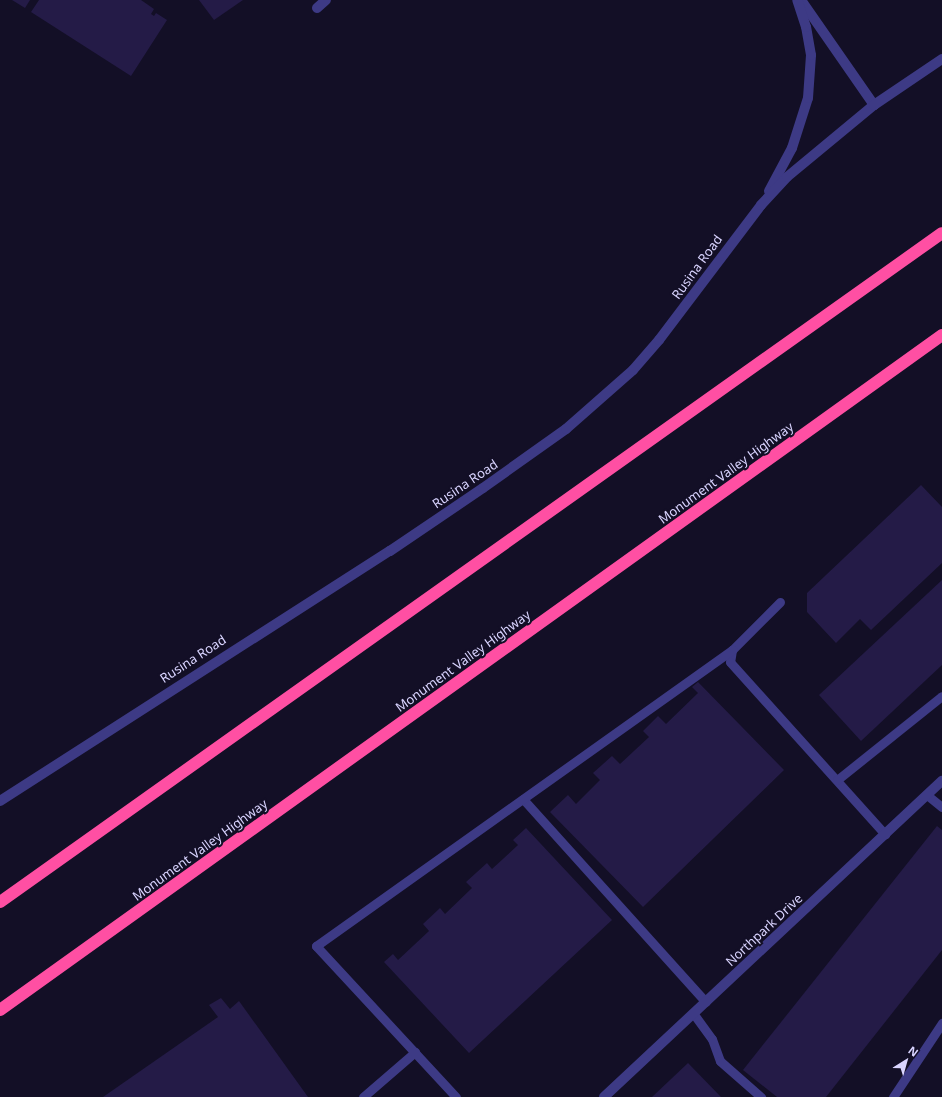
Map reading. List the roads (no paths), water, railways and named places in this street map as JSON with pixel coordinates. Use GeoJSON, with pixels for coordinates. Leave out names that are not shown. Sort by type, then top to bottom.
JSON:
{"type":"FeatureCollection","features":[{"type":"Feature","properties":{"kind":"highway"},"geometry":{"type":"LineString","coordinates":[[0,902],[942,233]]}},
{"type":"Feature","properties":{"kind":"highway","name":"Monument Valley Highway"},"geometry":{"type":"LineString","coordinates":[[0,1010],[942,335]]}},
{"type":"Feature","properties":{"kind":"street"},"geometry":{"type":"LineString","coordinates":[[317,8],[326,0]]}},
{"type":"Feature","properties":{"kind":"street"},"geometry":{"type":"LineString","coordinates":[[761,205],[792,148],[808,98],[811,54],[806,27],[797,0]]}},
{"type":"Feature","properties":{"kind":"street"},"geometry":{"type":"LineString","coordinates":[[801,0],[874,105]]}},
{"type":"Feature","properties":{"kind":"street","name":"Rusina Road"},"geometry":{"type":"LineString","coordinates":[[0,801],[396,547],[566,429],[632,370],[659,340],[761,205],[812,156],[874,105],[942,59]]}},
{"type":"Feature","properties":{"kind":"street","name":"Northpark Drive"},"geometry":{"type":"LineString","coordinates":[[604,1097],[942,781]]}},
{"type":"Feature","properties":{"kind":"lane"},"geometry":{"type":"LineString","coordinates":[[456,1097],[316,946],[732,650],[780,602]]}},
{"type":"Feature","properties":{"kind":"lane"},"geometry":{"type":"LineString","coordinates":[[732,650],[730,662],[885,834]]}},
{"type":"Feature","properties":{"kind":"lane"},"geometry":{"type":"LineString","coordinates":[[837,780],[942,696]]}},
{"type":"Feature","properties":{"kind":"lane"},"geometry":{"type":"LineString","coordinates":[[927,795],[942,807]]}},
{"type":"Feature","properties":{"kind":"lane"},"geometry":{"type":"LineString","coordinates":[[523,799],[706,1002]]}},
{"type":"Feature","properties":{"kind":"lane"},"geometry":{"type":"LineString","coordinates":[[693,1013],[712,1038],[720,1061],[761,1097]]}},
{"type":"Feature","properties":{"kind":"lane"},"geometry":{"type":"LineString","coordinates":[[893,1097],[942,1023]]}},
{"type":"Feature","properties":{"kind":"lane"},"geometry":{"type":"LineString","coordinates":[[363,1097],[414,1052]]}}]}
